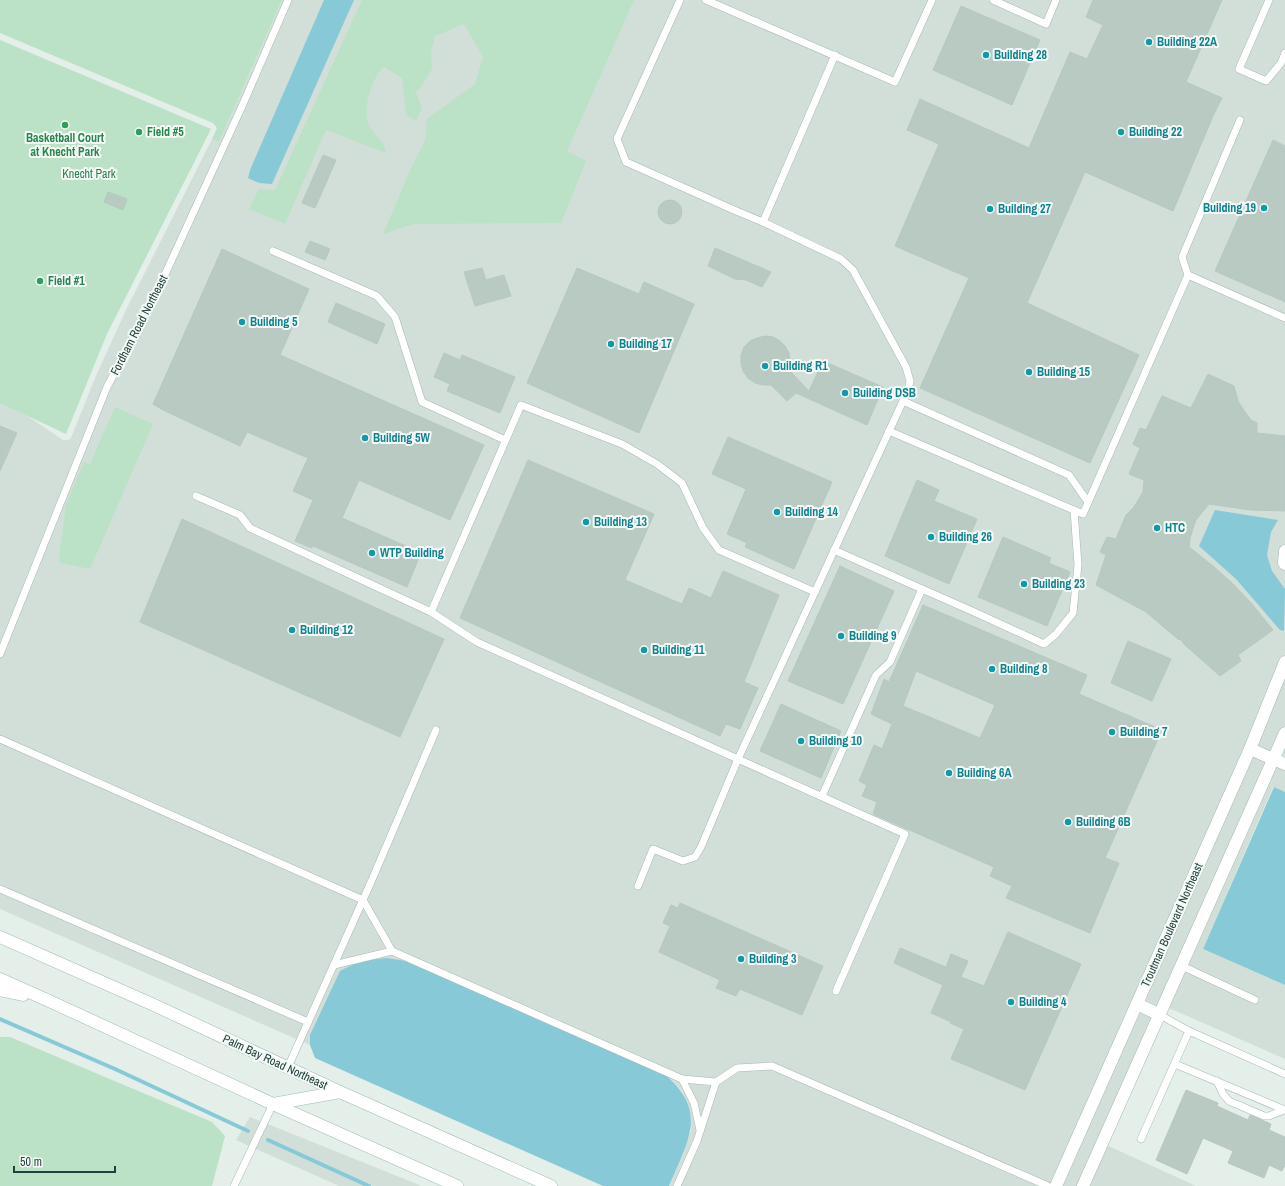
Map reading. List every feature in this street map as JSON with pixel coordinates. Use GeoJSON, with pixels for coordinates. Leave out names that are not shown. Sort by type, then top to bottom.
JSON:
{"type":"FeatureCollection","features":[{"type":"Feature","properties":{"kind":"main road"},"geometry":{"type":"LineString","coordinates":[[1285,551],[1285,564]]}},
{"type":"Feature","properties":{"kind":"main road","name":"Troutman Boulevard Northeast"},"geometry":{"type":"LineString","coordinates":[[1056,1186],[1250,750],[1285,662]]}},
{"type":"Feature","properties":{"kind":"main road"},"geometry":{"type":"LineString","coordinates":[[1083,1186],[1182,966],[1280,762],[1285,733]]}},
{"type":"Feature","properties":{"kind":"main road"},"geometry":{"type":"LineString","coordinates":[[1250,750],[1280,762]]}},
{"type":"Feature","properties":{"kind":"main road","name":"Palm Bay Road Northeast"},"geometry":{"type":"LineString","coordinates":[[0,937],[154,1005],[340,1092],[551,1186]]}},
{"type":"Feature","properties":{"kind":"main road"},"geometry":{"type":"LineString","coordinates":[[0,979],[273,1104],[457,1186]]}},
{"type":"Feature","properties":{"kind":"main road"},"geometry":{"type":"LineString","coordinates":[[0,990],[47,1000]]}},
{"type":"Feature","properties":{"kind":"main road"},"geometry":{"type":"LineString","coordinates":[[1137,1004],[1160,1015]]}},
{"type":"Feature","properties":{"kind":"main road"},"geometry":{"type":"LineString","coordinates":[[273,1104],[340,1092]]}},
{"type":"Feature","properties":{"kind":"lane","name":"Fordham Road Northeast"},"geometry":{"type":"LineString","coordinates":[[0,654],[107,387],[157,292],[243,104],[288,0]]}},
{"type":"Feature","properties":{"kind":"lane"},"geometry":{"type":"LineString","coordinates":[[638,886],[653,849],[683,861],[695,857],[702,847],[738,759],[908,390],[910,381],[906,367],[854,270],[841,259],[762,222],[626,162],[617,139],[680,0]]}},
{"type":"Feature","properties":{"kind":"lane"},"geometry":{"type":"LineString","coordinates":[[706,0],[895,82],[932,0]]}},
{"type":"Feature","properties":{"kind":"lane"},"geometry":{"type":"LineString","coordinates":[[993,0],[1046,24],[1056,0]]}},
{"type":"Feature","properties":{"kind":"lane"},"geometry":{"type":"LineString","coordinates":[[1268,0],[1239,70],[1266,81],[1281,63],[1285,53]]}},
{"type":"Feature","properties":{"kind":"lane"},"geometry":{"type":"LineString","coordinates":[[762,222],[835,55]]}},
{"type":"Feature","properties":{"kind":"lane"},"geometry":{"type":"LineString","coordinates":[[889,431],[1083,514],[1188,275],[1182,257],[1240,120]]}},
{"type":"Feature","properties":{"kind":"lane"},"geometry":{"type":"LineString","coordinates":[[273,251],[377,296],[395,317],[422,402],[505,440]]}},
{"type":"Feature","properties":{"kind":"lane"},"geometry":{"type":"LineString","coordinates":[[1188,275],[1285,318]]}},
{"type":"Feature","properties":{"kind":"lane"},"geometry":{"type":"LineString","coordinates":[[903,400],[1069,475],[1088,502]]}},
{"type":"Feature","properties":{"kind":"lane"},"geometry":{"type":"LineString","coordinates":[[431,612],[520,405],[622,444],[657,464],[682,483],[703,528],[719,550],[815,592]]}},
{"type":"Feature","properties":{"kind":"lane"},"geometry":{"type":"LineString","coordinates":[[196,496],[240,515],[250,528],[431,612],[477,642],[905,834],[836,991]]}},
{"type":"Feature","properties":{"kind":"lane"},"geometry":{"type":"LineString","coordinates":[[834,550],[972,610],[1044,644],[1056,634],[1073,613],[1078,565],[1074,510]]}},
{"type":"Feature","properties":{"kind":"lane"},"geometry":{"type":"LineString","coordinates":[[822,796],[876,675],[890,662],[922,589]]}},
{"type":"Feature","properties":{"kind":"lane"},"geometry":{"type":"LineString","coordinates":[[288,1067],[363,900],[436,730]]}},
{"type":"Feature","properties":{"kind":"lane"},"geometry":{"type":"LineString","coordinates":[[0,739],[363,900],[392,951],[682,1079],[716,1082]]}},
{"type":"Feature","properties":{"kind":"lane"},"geometry":{"type":"LineString","coordinates":[[0,889],[308,1022]]}},
{"type":"Feature","properties":{"kind":"lane"},"geometry":{"type":"LineString","coordinates":[[334,965],[392,951]]}},
{"type":"Feature","properties":{"kind":"lane"},"geometry":{"type":"LineString","coordinates":[[1182,966],[1255,1000]]}},
{"type":"Feature","properties":{"kind":"lane"},"geometry":{"type":"LineString","coordinates":[[1160,1015],[1190,1031],[1285,1074]]}},
{"type":"Feature","properties":{"kind":"lane"},"geometry":{"type":"LineString","coordinates":[[1142,1139],[1190,1031]]}},
{"type":"Feature","properties":{"kind":"lane"},"geometry":{"type":"LineString","coordinates":[[1175,1064],[1284,1110]]}},
{"type":"Feature","properties":{"kind":"lane"},"geometry":{"type":"LineString","coordinates":[[677,1186],[697,1141],[716,1082],[736,1068],[772,1066],[1048,1186]]}},
{"type":"Feature","properties":{"kind":"lane"},"geometry":{"type":"LineString","coordinates":[[682,1079],[694,1103],[700,1131]]}},
{"type":"Feature","properties":{"kind":"lane"},"geometry":{"type":"LineString","coordinates":[[1217,1082],[1223,1094],[1229,1100],[1264,1116],[1269,1116],[1284,1110]]}},
{"type":"Feature","properties":{"kind":"lane"},"geometry":{"type":"LineString","coordinates":[[234,1186],[273,1104]]}},
{"type":"Feature","properties":{"kind":"shaded area"},"geometry":{"type":"Polygon","coordinates":[[[282,0],[1285,0],[1285,792],[1273,787],[1203,949],[1285,985],[1285,1059],[1160,1004],[1100,1142],[1196,1186],[669,1186],[683,1155],[691,1130],[683,1092],[662,1072],[310,1035],[310,1045],[0,909],[0,401],[26,415],[63,440],[68,440],[71,438],[95,378],[125,312],[212,139],[219,142],[282,0]]]}},
{"type":"Feature","properties":{"kind":"shaded area"},"geometry":{"type":"Polygon","coordinates":[[[250,1117],[422,1186],[339,1186],[236,1140],[250,1117]]]}},
{"type":"Feature","properties":{"kind":"green space"},"geometry":{"type":"Polygon","coordinates":[[[0,0],[282,0],[219,142],[212,139],[217,128],[213,123],[0,33],[0,0]]]}},
{"type":"Feature","properties":{"kind":"green space"},"geometry":{"type":"Polygon","coordinates":[[[362,0],[634,0],[567,151],[586,161],[561,223],[414,224],[383,234],[412,166],[425,141],[427,119],[475,84],[483,57],[464,24],[435,36],[431,52],[432,69],[421,87],[416,92],[422,109],[416,121],[406,115],[402,78],[384,67],[377,75],[369,96],[366,110],[370,127],[382,143],[386,153],[326,130],[285,224],[249,209],[259,189],[275,190],[362,0]]]}},
{"type":"Feature","properties":{"kind":"green space","name":"Knecht Park"},"geometry":{"type":"Polygon","coordinates":[[[0,40],[211,129],[107,334],[66,434],[0,403],[0,40]]]}},
{"type":"Feature","properties":{"kind":"green space"},"geometry":{"type":"Polygon","coordinates":[[[115,407],[153,424],[90,569],[60,563],[59,558],[66,505],[84,462],[90,464],[115,407]]]}},
{"type":"Feature","properties":{"kind":"green space"},"geometry":{"type":"Polygon","coordinates":[[[0,1037],[10,1037],[212,1122],[225,1136],[212,1186],[0,1186],[0,1037]]]}},
{"type":"Feature","properties":{"kind":"water"},"geometry":{"type":"Polygon","coordinates":[[[324,0],[354,0],[272,184],[259,183],[248,178],[250,170],[324,0]]]}},
{"type":"Feature","properties":{"kind":"water"},"geometry":{"type":"Polygon","coordinates":[[[1215,510],[1278,520],[1271,532],[1267,555],[1272,571],[1285,589],[1284,631],[1280,630],[1236,579],[1199,546],[1215,510]]]}},
{"type":"Feature","properties":{"kind":"water"},"geometry":{"type":"Polygon","coordinates":[[[1274,787],[1285,792],[1285,985],[1203,949],[1274,787]]]}},
{"type":"Feature","properties":{"kind":"water"},"geometry":{"type":"Polygon","coordinates":[[[387,958],[412,962],[662,1072],[677,1086],[686,1099],[690,1112],[691,1126],[683,1154],[669,1186],[603,1186],[315,1058],[310,1045],[310,1035],[340,971],[351,965],[387,958]]]}},
{"type":"Feature","properties":{"kind":"building"},"geometry":{"type":"Polygon","coordinates":[[[1093,0],[1222,0],[1186,82],[1222,98],[1173,211],[1085,172],[1027,303],[1139,355],[1090,463],[920,388],[969,278],[895,246],[939,144],[907,130],[920,99],[1029,148],[1070,52],[1087,59],[1103,25],[1086,17],[1093,0]]]}},
{"type":"Feature","properties":{"kind":"building","name":"Building 28"},"geometry":{"type":"Polygon","coordinates":[[[961,6],[1040,40],[1012,105],[933,70],[961,6]]]}},
{"type":"Feature","properties":{"kind":"building","name":"Building 19"},"geometry":{"type":"Polygon","coordinates":[[[1273,140],[1285,146],[1285,302],[1215,271],[1273,140]]]}},
{"type":"Feature","properties":{"kind":"building"},"geometry":{"type":"Polygon","coordinates":[[[323,155],[336,160],[315,208],[302,203],[323,155]]]}},
{"type":"Feature","properties":{"kind":"building"},"geometry":{"type":"Polygon","coordinates":[[[108,192],[127,199],[123,210],[104,202],[108,192]]]}},
{"type":"Feature","properties":{"kind":"building"},"geometry":{"type":"Polygon","coordinates":[[[670,200],[679,203],[682,212],[679,221],[670,224],[661,221],[658,212],[661,203],[670,200]]]}},
{"type":"Feature","properties":{"kind":"building"},"geometry":{"type":"Polygon","coordinates":[[[310,241],[330,249],[325,260],[305,252],[310,241]]]}},
{"type":"Feature","properties":{"kind":"building"},"geometry":{"type":"Polygon","coordinates":[[[715,248],[771,272],[762,287],[746,280],[735,279],[708,266],[715,248]]]}},
{"type":"Feature","properties":{"kind":"building"},"geometry":{"type":"Polygon","coordinates":[[[222,249],[309,289],[280,355],[484,445],[450,520],[359,480],[342,518],[415,550],[412,557],[418,560],[407,587],[313,546],[312,548],[295,541],[313,500],[293,491],[308,458],[247,432],[240,446],[153,404],[222,249]]]}},
{"type":"Feature","properties":{"kind":"building"},"geometry":{"type":"Polygon","coordinates":[[[482,268],[486,280],[504,275],[511,296],[475,306],[464,272],[482,268]]]}},
{"type":"Feature","properties":{"kind":"building","name":"Building 17"},"geometry":{"type":"Polygon","coordinates":[[[577,268],[639,294],[644,282],[694,304],[639,433],[527,383],[577,268]]]}},
{"type":"Feature","properties":{"kind":"building"},"geometry":{"type":"Polygon","coordinates":[[[336,303],[385,324],[377,344],[328,322],[336,303]]]}},
{"type":"Feature","properties":{"kind":"building"},"geometry":{"type":"Polygon","coordinates":[[[765,336],[773,337],[785,346],[789,353],[790,361],[788,369],[809,391],[823,361],[883,387],[867,425],[796,393],[787,401],[771,385],[755,383],[748,378],[743,371],[741,363],[741,355],[744,347],[750,341],[765,336]]]}},
{"type":"Feature","properties":{"kind":"building"},"geometry":{"type":"Polygon","coordinates":[[[444,353],[460,360],[462,355],[515,377],[500,413],[447,391],[450,384],[434,377],[444,353]]]}},
{"type":"Feature","properties":{"kind":"building","name":"HTC"},"geometry":{"type":"Polygon","coordinates":[[[1208,374],[1234,386],[1238,401],[1251,420],[1257,423],[1257,433],[1285,436],[1285,511],[1250,510],[1209,504],[1196,520],[1190,538],[1189,547],[1231,582],[1252,604],[1273,630],[1238,655],[1241,661],[1220,676],[1180,639],[1179,640],[1146,612],[1096,585],[1106,555],[1100,552],[1107,537],[1116,539],[1126,515],[1134,507],[1143,492],[1144,480],[1129,474],[1140,448],[1133,444],[1140,428],[1146,430],[1162,396],[1191,408],[1208,374]]]}},
{"type":"Feature","properties":{"kind":"building"},"geometry":{"type":"Polygon","coordinates":[[[0,426],[17,433],[0,471],[0,426]]]}},
{"type":"Feature","properties":{"kind":"building","name":"Building 14"},"geometry":{"type":"Polygon","coordinates":[[[728,437],[832,482],[794,569],[745,547],[747,543],[727,534],[746,489],[712,474],[728,437]]]}},
{"type":"Feature","properties":{"kind":"building","name":"Building 11"},"geometry":{"type":"Polygon","coordinates":[[[528,460],[654,514],[625,580],[682,604],[689,588],[711,598],[723,571],[779,595],[744,682],[758,688],[740,729],[726,724],[720,736],[460,618],[528,460]]]}},
{"type":"Feature","properties":{"kind":"building","name":"Building 26"},"geometry":{"type":"Polygon","coordinates":[[[917,480],[939,490],[934,501],[977,519],[949,584],[885,556],[917,480]]]}},
{"type":"Feature","properties":{"kind":"building","name":"Building 12"},"geometry":{"type":"Polygon","coordinates":[[[182,519],[444,639],[400,737],[140,622],[182,519]]]}},
{"type":"Feature","properties":{"kind":"building","name":"Building 23"},"geometry":{"type":"Polygon","coordinates":[[[1003,537],[1051,558],[1049,563],[1070,572],[1047,626],[978,597],[1003,537]]]}},
{"type":"Feature","properties":{"kind":"building","name":"Building 9"},"geometry":{"type":"Polygon","coordinates":[[[840,566],[894,591],[843,704],[788,681],[840,566]]]}},
{"type":"Feature","properties":{"kind":"building"},"geometry":{"type":"Polygon","coordinates":[[[923,605],[1087,675],[1079,694],[1162,730],[1105,858],[1119,863],[1090,933],[1006,898],[1012,886],[990,876],[994,867],[873,814],[877,802],[862,796],[867,785],[859,781],[874,745],[882,749],[892,724],[871,714],[884,679],[889,682],[923,605]],[[916,671],[903,706],[980,738],[995,705],[916,671]]]}},
{"type":"Feature","properties":{"kind":"building"},"geometry":{"type":"Polygon","coordinates":[[[1128,641],[1171,659],[1152,701],[1111,683],[1128,641]]]}},
{"type":"Feature","properties":{"kind":"building","name":"Building 10"},"geometry":{"type":"Polygon","coordinates":[[[781,704],[841,731],[821,778],[760,751],[781,704]]]}},
{"type":"Feature","properties":{"kind":"building","name":"Building 3"},"geometry":{"type":"Polygon","coordinates":[[[680,903],[823,966],[802,1015],[740,989],[736,996],[716,988],[720,980],[659,952],[670,926],[663,923],[671,905],[678,908],[680,903]]]}},
{"type":"Feature","properties":{"kind":"building","name":"Building 4"},"geometry":{"type":"Polygon","coordinates":[[[1008,932],[1081,964],[1025,1090],[951,1059],[964,1029],[931,1013],[943,985],[894,963],[900,948],[946,967],[951,954],[968,961],[961,977],[984,986],[1008,932]]]}},
{"type":"Feature","properties":{"kind":"building"},"geometry":{"type":"Polygon","coordinates":[[[1186,1090],[1218,1103],[1217,1106],[1248,1120],[1250,1115],[1271,1124],[1269,1130],[1285,1137],[1285,1165],[1282,1171],[1269,1165],[1264,1178],[1228,1163],[1233,1151],[1203,1138],[1187,1174],[1156,1160],[1186,1090]]]}},
{"type":"Feature","properties":{"kind":"waterway"},"geometry":{"type":"LineString","coordinates":[[0,1019],[115,1069],[248,1131]]}},
{"type":"Feature","properties":{"kind":"waterway"},"geometry":{"type":"LineString","coordinates":[[268,1140],[369,1186]]}},
{"type":"Feature","properties":{"kind":"place","name":"Building 22A"},"geometry":{"type":"Point","coordinates":[1149,42]}},
{"type":"Feature","properties":{"kind":"place","name":"Building 28"},"geometry":{"type":"Point","coordinates":[986,55]}},
{"type":"Feature","properties":{"kind":"place","name":"Basketball Court at Knecht Park"},"geometry":{"type":"Point","coordinates":[65,125]}},
{"type":"Feature","properties":{"kind":"place","name":"Field #5"},"geometry":{"type":"Point","coordinates":[139,132]}},
{"type":"Feature","properties":{"kind":"place","name":"Building 22"},"geometry":{"type":"Point","coordinates":[1121,132]}},
{"type":"Feature","properties":{"kind":"place","name":"Building 19"},"geometry":{"type":"Point","coordinates":[1264,208]}},
{"type":"Feature","properties":{"kind":"place","name":"Building 27"},"geometry":{"type":"Point","coordinates":[990,209]}},
{"type":"Feature","properties":{"kind":"place","name":"Field #1"},"geometry":{"type":"Point","coordinates":[40,281]}},
{"type":"Feature","properties":{"kind":"place","name":"Building 5"},"geometry":{"type":"Point","coordinates":[242,322]}},
{"type":"Feature","properties":{"kind":"place","name":"Building 17"},"geometry":{"type":"Point","coordinates":[611,344]}},
{"type":"Feature","properties":{"kind":"place","name":"Building R1"},"geometry":{"type":"Point","coordinates":[765,366]}},
{"type":"Feature","properties":{"kind":"place","name":"Building 15"},"geometry":{"type":"Point","coordinates":[1029,372]}},
{"type":"Feature","properties":{"kind":"place","name":"Building DSB"},"geometry":{"type":"Point","coordinates":[845,393]}},
{"type":"Feature","properties":{"kind":"place","name":"Building 5W"},"geometry":{"type":"Point","coordinates":[365,438]}},
{"type":"Feature","properties":{"kind":"place","name":"Building 14"},"geometry":{"type":"Point","coordinates":[777,512]}},
{"type":"Feature","properties":{"kind":"place","name":"Building 13"},"geometry":{"type":"Point","coordinates":[586,522]}},
{"type":"Feature","properties":{"kind":"place","name":"HTC"},"geometry":{"type":"Point","coordinates":[1157,528]}},
{"type":"Feature","properties":{"kind":"place","name":"Building 26"},"geometry":{"type":"Point","coordinates":[931,537]}},
{"type":"Feature","properties":{"kind":"place","name":"WTP Building"},"geometry":{"type":"Point","coordinates":[372,553]}},
{"type":"Feature","properties":{"kind":"place","name":"Building 23"},"geometry":{"type":"Point","coordinates":[1024,584]}},
{"type":"Feature","properties":{"kind":"place","name":"Building 12"},"geometry":{"type":"Point","coordinates":[292,630]}},
{"type":"Feature","properties":{"kind":"place","name":"Building 9"},"geometry":{"type":"Point","coordinates":[841,636]}},
{"type":"Feature","properties":{"kind":"place","name":"Building 11"},"geometry":{"type":"Point","coordinates":[644,650]}},
{"type":"Feature","properties":{"kind":"place","name":"Building 8"},"geometry":{"type":"Point","coordinates":[992,669]}},
{"type":"Feature","properties":{"kind":"place","name":"Building 7"},"geometry":{"type":"Point","coordinates":[1112,732]}},
{"type":"Feature","properties":{"kind":"place","name":"Building 10"},"geometry":{"type":"Point","coordinates":[801,741]}},
{"type":"Feature","properties":{"kind":"place","name":"Building 6A"},"geometry":{"type":"Point","coordinates":[949,773]}},
{"type":"Feature","properties":{"kind":"place","name":"Building 6B"},"geometry":{"type":"Point","coordinates":[1068,822]}},
{"type":"Feature","properties":{"kind":"place","name":"Building 3"},"geometry":{"type":"Point","coordinates":[741,959]}},
{"type":"Feature","properties":{"kind":"place","name":"Building 4"},"geometry":{"type":"Point","coordinates":[1011,1002]}}]}
